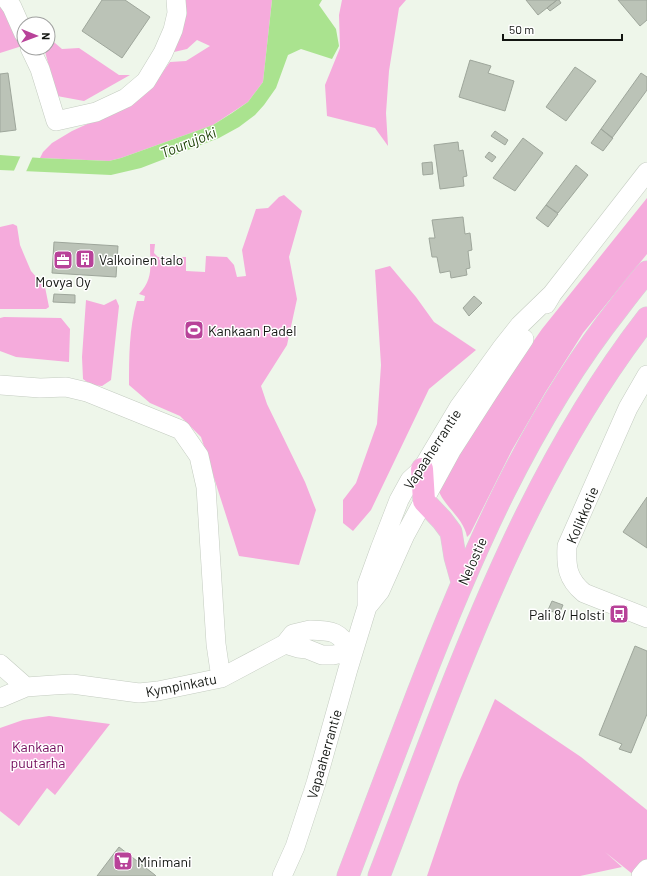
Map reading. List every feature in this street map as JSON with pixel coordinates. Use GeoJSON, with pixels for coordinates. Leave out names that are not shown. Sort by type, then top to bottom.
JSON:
{"type":"FeatureCollection","features":[{"type":"Feature","properties":{"kind":"highway","name":"Nelostie"},"geometry":{"type":"LineString","coordinates":[[348,876],[462,582],[488,524],[519,462],[555,398],[595,338],[647,272]]}},
{"type":"Feature","properties":{"kind":"highway","name":"Nelostie"},"geometry":{"type":"LineString","coordinates":[[378,876],[483,608],[520,526],[553,463],[584,410],[620,352],[647,318]]}},
{"type":"Feature","properties":{"kind":"highway"},"geometry":{"type":"LineString","coordinates":[[422,469],[424,501],[451,532],[455,557],[462,582]]}},
{"type":"Feature","properties":{"kind":"street"},"geometry":{"type":"LineString","coordinates":[[7,0],[12,6],[16,16]]}},
{"type":"Feature","properties":{"kind":"street"},"geometry":{"type":"LineString","coordinates":[[34,56],[40,69],[56,120],[96,112],[126,98],[146,81],[164,54],[173,30],[177,13],[176,0]]}},
{"type":"Feature","properties":{"kind":"street","name":"Vapaaherrantie"},"geometry":{"type":"LineString","coordinates":[[367,607],[380,591],[405,535],[452,449],[488,393],[552,294],[647,172]]}},
{"type":"Feature","properties":{"kind":"street","name":"Vapaaherrantie"},"geometry":{"type":"LineString","coordinates":[[282,876],[295,847],[316,783],[353,651],[367,607],[367,585],[399,500],[410,480],[422,469],[459,407],[501,349],[520,324],[552,294]]}},
{"type":"Feature","properties":{"kind":"street","name":"Kolikkotie"},"geometry":{"type":"LineString","coordinates":[[647,375],[628,408],[567,546],[566,560],[569,575],[576,587],[584,593],[647,618]]}},
{"type":"Feature","properties":{"kind":"street"},"geometry":{"type":"LineString","coordinates":[[0,386],[40,388],[66,387],[88,392],[180,430],[199,456],[206,487],[216,644],[220,678]]}},
{"type":"Feature","properties":{"kind":"street","name":"Kympinkatu"},"geometry":{"type":"LineString","coordinates":[[0,698],[26,687],[72,684],[139,693],[158,691],[220,678],[285,644],[307,649],[322,655],[334,655],[353,651]]}},
{"type":"Feature","properties":{"kind":"street"},"geometry":{"type":"LineString","coordinates":[[0,664],[18,678],[26,687]]}},
{"type":"Feature","properties":{"kind":"street"},"geometry":{"type":"LineString","coordinates":[[641,876],[647,869]]}},
{"type":"Feature","properties":{"kind":"green space"},"geometry":{"type":"Polygon","coordinates":[[[184,0],[272,0],[263,82],[248,102],[213,125],[121,158],[109,161],[40,158],[43,152],[52,143],[72,131],[96,120],[159,77],[170,62],[186,61],[210,46],[197,40],[187,49],[174,52],[183,25],[184,0]]]}},
{"type":"Feature","properties":{"kind":"green space"},"geometry":{"type":"Polygon","coordinates":[[[342,0],[406,0],[399,8],[389,71],[386,113],[388,146],[375,128],[327,116],[325,85],[340,48],[339,15],[342,0]]]}},
{"type":"Feature","properties":{"kind":"green space"},"geometry":{"type":"Polygon","coordinates":[[[0,3],[16,34],[16,48],[0,53],[0,3]]]}},
{"type":"Feature","properties":{"kind":"green space"},"geometry":{"type":"Polygon","coordinates":[[[56,44],[62,49],[79,48],[119,75],[130,75],[84,101],[57,96],[46,56],[56,56],[56,44]]]}},
{"type":"Feature","properties":{"kind":"green space"},"geometry":{"type":"Polygon","coordinates":[[[284,195],[302,211],[289,257],[297,299],[287,345],[261,386],[267,404],[305,482],[316,510],[299,565],[239,556],[201,437],[180,416],[150,403],[129,385],[129,353],[132,322],[137,301],[144,301],[145,296],[139,294],[144,288],[149,277],[150,244],[155,244],[154,253],[158,257],[186,257],[186,271],[205,272],[206,256],[227,257],[234,265],[237,277],[246,276],[242,250],[256,209],[268,208],[279,197],[284,195]]]}},
{"type":"Feature","properties":{"kind":"green space"},"geometry":{"type":"Polygon","coordinates":[[[647,198],[647,254],[583,333],[545,393],[512,450],[470,534],[467,537],[462,524],[438,489],[499,390],[542,329],[647,198]]]}},
{"type":"Feature","properties":{"kind":"green space"},"geometry":{"type":"Polygon","coordinates":[[[13,224],[17,226],[20,245],[31,271],[45,287],[49,307],[46,309],[0,309],[0,227],[13,224]]]}},
{"type":"Feature","properties":{"kind":"green space"},"geometry":{"type":"Polygon","coordinates":[[[390,266],[416,297],[434,322],[476,350],[429,389],[371,510],[353,531],[343,523],[343,500],[356,483],[377,424],[381,365],[375,270],[390,266]]]}},
{"type":"Feature","properties":{"kind":"green space"},"geometry":{"type":"Polygon","coordinates":[[[116,299],[119,306],[111,380],[102,386],[91,385],[83,379],[82,357],[86,300],[104,305],[116,299]]]}},
{"type":"Feature","properties":{"kind":"green space"},"geometry":{"type":"Polygon","coordinates":[[[0,318],[61,318],[70,329],[69,362],[16,357],[0,351],[0,318]]]}},
{"type":"Feature","properties":{"kind":"green space"},"geometry":{"type":"Polygon","coordinates":[[[495,699],[581,757],[647,810],[647,876],[635,876],[605,852],[622,867],[580,876],[427,876],[459,782],[495,699]]]}},
{"type":"Feature","properties":{"kind":"green space","name":"Kankaan puutarha"},"geometry":{"type":"Polygon","coordinates":[[[49,716],[110,724],[55,795],[47,788],[19,826],[0,811],[0,728],[23,720],[49,716]]]}},
{"type":"Feature","properties":{"kind":"water","name":"Tourujoki"},"geometry":{"type":"Polygon","coordinates":[[[272,0],[322,0],[319,5],[336,29],[339,46],[332,59],[301,49],[288,55],[276,88],[255,115],[239,127],[219,138],[141,168],[111,175],[0,170],[0,155],[109,161],[213,125],[248,102],[263,82],[272,0]]]}},
{"type":"Feature","properties":{"kind":"pier"},"geometry":{"type":"Polygon","coordinates":[[[21,155],[33,156],[25,174],[13,173],[21,155]]]}},
{"type":"Feature","properties":{"kind":"building"},"geometry":{"type":"Polygon","coordinates":[[[102,0],[125,0],[150,17],[122,58],[82,31],[102,0]]]}},
{"type":"Feature","properties":{"kind":"building"},"geometry":{"type":"Polygon","coordinates":[[[526,0],[557,0],[538,15],[526,0]]]}},
{"type":"Feature","properties":{"kind":"building"},"geometry":{"type":"Polygon","coordinates":[[[557,0],[561,3],[550,11],[547,8],[557,0]]]}},
{"type":"Feature","properties":{"kind":"building"},"geometry":{"type":"Polygon","coordinates":[[[618,0],[647,0],[647,20],[640,26],[618,0]]]}},
{"type":"Feature","properties":{"kind":"building"},"geometry":{"type":"Polygon","coordinates":[[[470,60],[491,66],[488,73],[514,81],[505,111],[459,97],[470,60]]]}},
{"type":"Feature","properties":{"kind":"building"},"geometry":{"type":"Polygon","coordinates":[[[575,67],[596,81],[566,121],[546,107],[575,67]]]}},
{"type":"Feature","properties":{"kind":"building"},"geometry":{"type":"Polygon","coordinates":[[[8,73],[16,130],[0,132],[0,74],[8,73]]]}},
{"type":"Feature","properties":{"kind":"building"},"geometry":{"type":"Polygon","coordinates":[[[641,73],[647,77],[647,90],[612,138],[601,129],[641,73]]]}},
{"type":"Feature","properties":{"kind":"building"},"geometry":{"type":"Polygon","coordinates":[[[601,129],[613,138],[603,151],[591,143],[601,129]]]}},
{"type":"Feature","properties":{"kind":"building"},"geometry":{"type":"Polygon","coordinates":[[[495,131],[508,140],[505,145],[491,136],[495,131]]]}},
{"type":"Feature","properties":{"kind":"building"},"geometry":{"type":"Polygon","coordinates":[[[523,138],[543,153],[515,191],[493,178],[523,138]]]}},
{"type":"Feature","properties":{"kind":"building"},"geometry":{"type":"Polygon","coordinates":[[[458,142],[459,151],[463,150],[467,176],[463,177],[464,186],[440,189],[434,145],[458,142]]]}},
{"type":"Feature","properties":{"kind":"building"},"geometry":{"type":"Polygon","coordinates":[[[489,152],[496,157],[492,162],[485,157],[489,152]]]}},
{"type":"Feature","properties":{"kind":"building"},"geometry":{"type":"Polygon","coordinates":[[[432,162],[433,174],[423,175],[422,163],[432,162]]]}},
{"type":"Feature","properties":{"kind":"building"},"geometry":{"type":"Polygon","coordinates":[[[576,165],[588,175],[558,213],[546,205],[576,165]]]}},
{"type":"Feature","properties":{"kind":"building"},"geometry":{"type":"Polygon","coordinates":[[[546,205],[558,214],[548,227],[536,218],[546,205]]]}},
{"type":"Feature","properties":{"kind":"building"},"geometry":{"type":"Polygon","coordinates":[[[463,217],[465,234],[470,233],[472,250],[468,251],[470,268],[466,269],[467,275],[451,278],[450,271],[440,273],[437,257],[432,257],[429,238],[435,238],[432,220],[463,217]]]}},
{"type":"Feature","properties":{"kind":"building","name":"Valkoinen talo"},"geometry":{"type":"Polygon","coordinates":[[[54,242],[118,246],[116,277],[52,273],[54,242]]]}},
{"type":"Feature","properties":{"kind":"building"},"geometry":{"type":"Polygon","coordinates":[[[54,294],[75,295],[75,303],[53,302],[54,294]]]}},
{"type":"Feature","properties":{"kind":"building"},"geometry":{"type":"Polygon","coordinates":[[[474,296],[482,303],[469,316],[463,308],[474,296]]]}},
{"type":"Feature","properties":{"kind":"building"},"geometry":{"type":"Polygon","coordinates":[[[647,497],[647,548],[623,532],[647,497]]]}},
{"type":"Feature","properties":{"kind":"building"},"geometry":{"type":"Polygon","coordinates":[[[552,601],[563,605],[559,614],[548,610],[552,601]]]}},
{"type":"Feature","properties":{"kind":"building"},"geometry":{"type":"Polygon","coordinates":[[[635,646],[647,651],[647,714],[631,753],[619,749],[622,744],[599,735],[635,646]]]}},
{"type":"Feature","properties":{"kind":"building","name":"Minimani"},"geometry":{"type":"Polygon","coordinates":[[[119,847],[155,875],[156,876],[97,876],[119,847]]]}},
{"type":"Feature","properties":{"kind":"place","name":"Valkoinen talo"},"geometry":{"type":"Point","coordinates":[85,259]}},
{"type":"Feature","properties":{"kind":"place","name":"Movya Oy"},"geometry":{"type":"Point","coordinates":[63,260]}},
{"type":"Feature","properties":{"kind":"place","name":"Kankaan Padel"},"geometry":{"type":"Point","coordinates":[194,330]}},
{"type":"Feature","properties":{"kind":"place","name":"Pali 8/ Holsti"},"geometry":{"type":"Point","coordinates":[619,614]}},
{"type":"Feature","properties":{"kind":"place","name":"Minimani"},"geometry":{"type":"Point","coordinates":[123,861]}}]}
